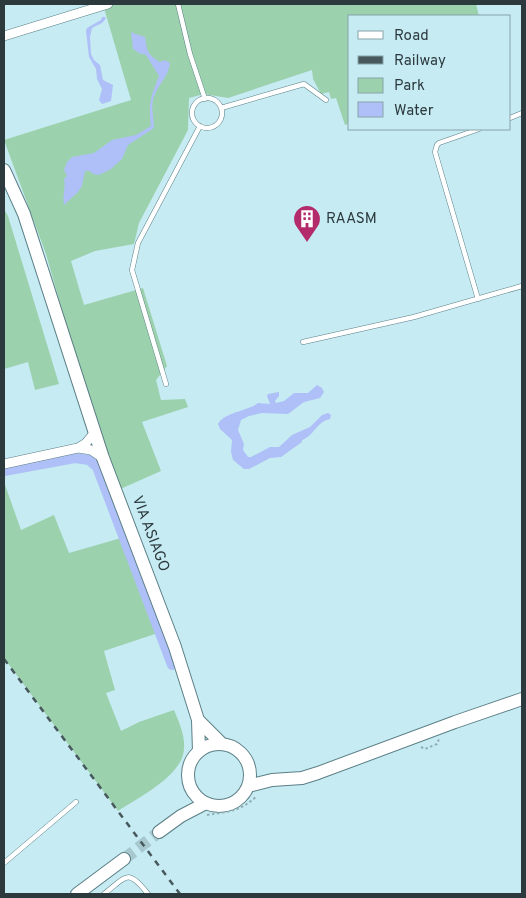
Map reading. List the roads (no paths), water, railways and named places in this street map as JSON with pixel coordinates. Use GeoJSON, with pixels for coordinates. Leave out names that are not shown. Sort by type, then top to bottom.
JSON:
{"type":"FeatureCollection","features":[{"type":"Feature","properties":{"kind":"main road","name":"VIA ASIAGO"},"geometry":{"type":"LineString","coordinates":[[4,170],[24,214],[103,458],[153,586],[198,720],[198,751],[188,769],[188,780],[192,790],[181,816]]}},
{"type":"Feature","properties":{"kind":"main road"},"geometry":{"type":"LineString","coordinates":[[248,786],[272,780],[302,778],[318,773],[522,699]]}},
{"type":"Feature","properties":{"kind":"main road","name":"VIA ASIAGO"},"geometry":{"type":"LineString","coordinates":[[198,720],[222,744],[240,752],[250,770]]}},
{"type":"Feature","properties":{"kind":"main road"},"geometry":{"type":"LineString","coordinates":[[198,751],[214,744],[222,744]]}},
{"type":"Feature","properties":{"kind":"main road"},"geometry":{"type":"LineString","coordinates":[[192,790],[200,800],[206,803],[216,806],[226,805],[243,795],[248,786],[250,770],[272,780]]}},
{"type":"Feature","properties":{"kind":"main road"},"geometry":{"type":"LineString","coordinates":[[159,832],[181,816],[206,803]]}},
{"type":"Feature","properties":{"kind":"main road"},"geometry":{"type":"LineString","coordinates":[[77,894],[124,859]]}},
{"type":"Feature","properties":{"kind":"street"},"geometry":{"type":"LineString","coordinates":[[4,36],[108,4]]}},
{"type":"Feature","properties":{"kind":"street"},"geometry":{"type":"LineString","coordinates":[[4,464],[78,448],[86,443],[95,432]]}},
{"type":"Feature","properties":{"kind":"street"},"geometry":{"type":"LineString","coordinates":[[78,448],[92,450],[103,458]]}},
{"type":"Feature","properties":{"kind":"lane"},"geometry":{"type":"LineString","coordinates":[[178,4],[190,54],[205,99]]}},
{"type":"Feature","properties":{"kind":"lane"},"geometry":{"type":"LineString","coordinates":[[221,108],[304,84],[326,100]]}},
{"type":"Feature","properties":{"kind":"lane"},"geometry":{"type":"LineString","coordinates":[[205,99],[214,100],[221,108],[222,113],[218,122],[210,128],[200,126],[194,120],[192,111],[197,103],[205,99]]}},
{"type":"Feature","properties":{"kind":"lane"},"geometry":{"type":"LineString","coordinates":[[166,384],[132,270],[138,243],[200,126]]}},
{"type":"Feature","properties":{"kind":"lane"},"geometry":{"type":"LineString","coordinates":[[476,130],[436,145],[435,152],[478,300]]}},
{"type":"Feature","properties":{"kind":"lane"},"geometry":{"type":"LineString","coordinates":[[303,342],[414,317],[522,286]]}},
{"type":"Feature","properties":{"kind":"lane"},"geometry":{"type":"LineString","coordinates":[[4,863],[76,802]]}},
{"type":"Feature","properties":{"kind":"lane"},"geometry":{"type":"LineString","coordinates":[[104,894],[127,878],[134,878],[146,892],[140,894]]}},
{"type":"Feature","properties":{"kind":"water"},"geometry":{"type":"Polygon","coordinates":[[[102,17],[106,18],[92,28],[90,37],[91,54],[100,65],[103,80],[113,85],[111,101],[102,104],[99,100],[102,89],[97,79],[96,69],[89,57],[86,31],[87,28],[101,20],[102,17]]]}},
{"type":"Feature","properties":{"kind":"water"},"geometry":{"type":"Polygon","coordinates":[[[131,31],[145,37],[147,49],[152,57],[160,62],[165,60],[170,63],[153,100],[154,128],[128,145],[122,159],[111,169],[99,175],[85,171],[82,186],[64,205],[64,179],[67,176],[64,170],[67,162],[72,157],[94,153],[112,140],[136,135],[151,126],[151,100],[159,76],[146,55],[133,49],[131,31]]]}},
{"type":"Feature","properties":{"kind":"water"},"geometry":{"type":"Polygon","coordinates":[[[317,385],[324,392],[320,398],[304,402],[288,414],[262,413],[241,420],[238,430],[244,444],[243,450],[248,457],[251,457],[270,447],[279,447],[292,435],[310,427],[322,415],[328,413],[331,415],[330,419],[321,423],[302,442],[281,457],[270,458],[249,469],[244,469],[233,460],[231,452],[232,440],[220,429],[218,424],[221,420],[258,403],[270,404],[268,394],[279,392],[276,403],[284,401],[294,393],[308,393],[317,385]]]}},
{"type":"Feature","properties":{"kind":"waterway"},"geometry":{"type":"LineString","coordinates":[[4,471],[75,458],[89,460],[97,467],[172,665]]}},
{"type":"Feature","properties":{"kind":"tunnel"},"geometry":{"type":"LineString","coordinates":[[124,859],[159,832]]}},
{"type":"Feature","properties":{"kind":"railway"},"geometry":{"type":"LineString","coordinates":[[4,659],[180,894]]}},
{"type":"Feature","properties":{"kind":"place","name":"RAASM"},"geometry":{"type":"Point","coordinates":[307,243]}}]}
